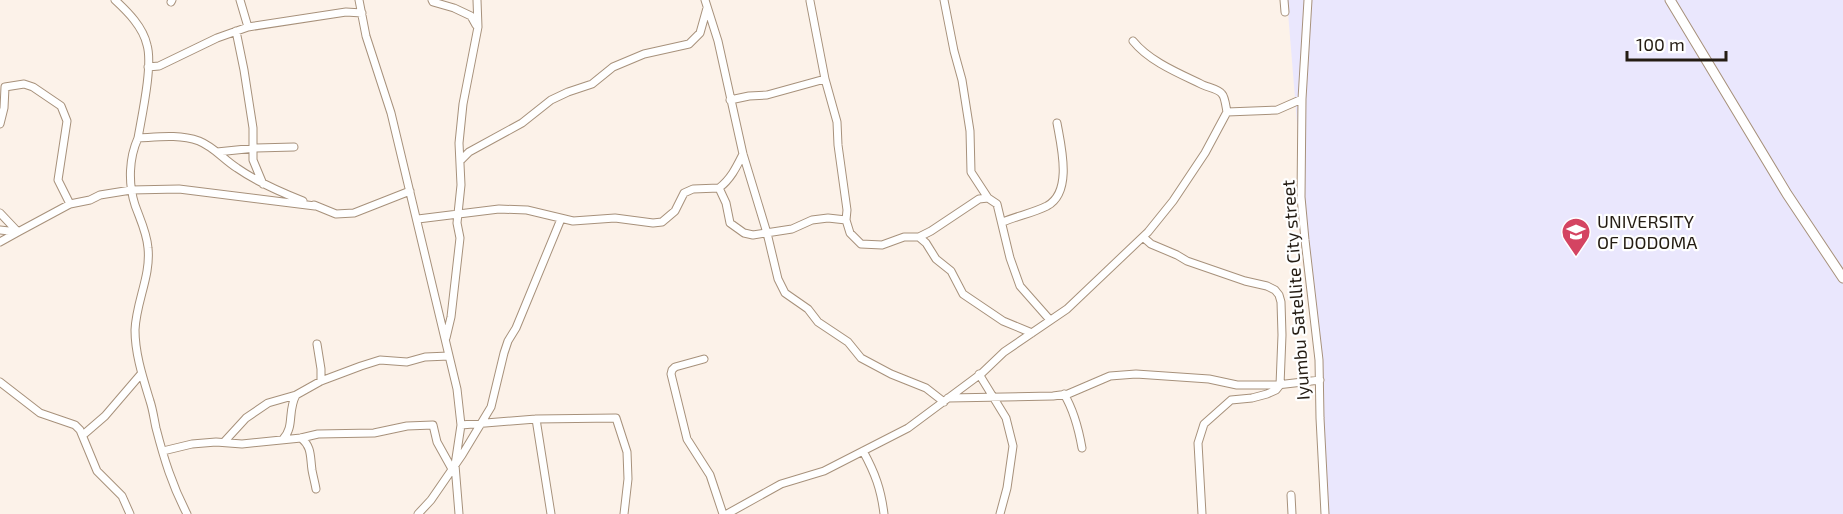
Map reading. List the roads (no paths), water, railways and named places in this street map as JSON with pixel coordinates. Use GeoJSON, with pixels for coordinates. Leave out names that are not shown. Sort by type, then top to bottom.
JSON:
{"type":"FeatureCollection","features":[{"type":"Feature","properties":{"kind":"street"},"geometry":{"type":"LineString","coordinates":[[115,0],[135,21],[145,38],[149,54],[138,138],[130,171],[131,190],[135,206],[144,225],[148,249],[148,266],[135,328],[141,374],[174,488],[187,514]]}},
{"type":"Feature","properties":{"kind":"street"},"geometry":{"type":"LineString","coordinates":[[240,0],[248,27]]}},
{"type":"Feature","properties":{"kind":"street"},"geometry":{"type":"LineString","coordinates":[[359,0],[418,219],[457,389],[461,424],[454,467],[459,514]]}},
{"type":"Feature","properties":{"kind":"street"},"geometry":{"type":"LineString","coordinates":[[432,0],[471,16],[478,27]]}},
{"type":"Feature","properties":{"kind":"street"},"geometry":{"type":"LineString","coordinates":[[446,341],[460,238],[457,223],[462,185],[459,143],[463,104],[478,27],[477,0]]}},
{"type":"Feature","properties":{"kind":"street"},"geometry":{"type":"LineString","coordinates":[[705,0],[718,41],[730,100],[778,279],[785,293],[808,309],[818,322],[848,342],[861,358],[891,374],[926,388],[946,400],[1064,394],[1080,390],[1110,376],[1136,374],[1209,379],[1237,385],[1280,385],[1320,380]]}},
{"type":"Feature","properties":{"kind":"street"},"geometry":{"type":"LineString","coordinates":[[944,0],[962,80],[970,131],[971,172],[988,198],[997,204],[1010,258],[1020,286],[1050,320]]}},
{"type":"Feature","properties":{"kind":"street"},"geometry":{"type":"LineString","coordinates":[[1284,0],[1285,12]]}},
{"type":"Feature","properties":{"kind":"street","name":"Iyumbu Satellite City street"},"geometry":{"type":"LineString","coordinates":[[1308,0],[1302,99],[1302,197],[1320,380],[1325,514]]}},
{"type":"Feature","properties":{"kind":"street"},"geometry":{"type":"LineString","coordinates":[[1670,0],[1787,194],[1843,278]]}},
{"type":"Feature","properties":{"kind":"street"},"geometry":{"type":"LineString","coordinates":[[810,1],[825,79],[837,122],[847,210],[846,220],[850,233],[861,244],[882,245],[904,237],[919,237],[979,199],[988,198]]}},
{"type":"Feature","properties":{"kind":"street"},"geometry":{"type":"LineString","coordinates":[[460,161],[469,152],[522,123],[551,100],[592,84],[613,67],[644,54],[689,44],[700,33],[707,9]]}},
{"type":"Feature","properties":{"kind":"street"},"geometry":{"type":"LineString","coordinates":[[148,67],[159,66],[217,38],[248,27],[346,12],[362,13]]}},
{"type":"Feature","properties":{"kind":"street"},"geometry":{"type":"LineString","coordinates":[[236,31],[251,117],[253,160],[262,184]]}},
{"type":"Feature","properties":{"kind":"street"},"geometry":{"type":"LineString","coordinates":[[704,359],[675,367],[671,374],[687,439],[710,475],[725,514],[781,484],[824,471],[908,428],[946,400],[1004,352],[1078,299],[1143,237],[1186,183],[1227,112],[1223,94],[1169,68],[1141,51],[1133,41]]}},
{"type":"Feature","properties":{"kind":"street"},"geometry":{"type":"LineString","coordinates":[[730,100],[767,95],[825,79]]}},
{"type":"Feature","properties":{"kind":"street"},"geometry":{"type":"LineString","coordinates":[[0,124],[4,108],[5,87],[24,84],[33,87],[61,106],[67,121],[58,180],[70,204]]}},
{"type":"Feature","properties":{"kind":"street"},"geometry":{"type":"LineString","coordinates":[[1227,112],[1277,110],[1302,99]]}},
{"type":"Feature","properties":{"kind":"street"},"geometry":{"type":"LineString","coordinates":[[1003,222],[1047,205],[1060,192],[1064,161],[1057,123]]}},
{"type":"Feature","properties":{"kind":"street"},"geometry":{"type":"LineString","coordinates":[[138,138],[183,137],[198,141],[262,184],[336,214],[354,213],[411,192]]}},
{"type":"Feature","properties":{"kind":"street"},"geometry":{"type":"LineString","coordinates":[[217,152],[294,147]]}},
{"type":"Feature","properties":{"kind":"street"},"geometry":{"type":"LineString","coordinates":[[418,219],[496,209],[516,209],[581,221],[615,218],[662,222],[675,211],[684,193],[693,189],[719,188],[726,183],[744,154]]}},
{"type":"Feature","properties":{"kind":"street"},"geometry":{"type":"LineString","coordinates":[[719,188],[726,204],[730,223],[744,234],[753,235],[792,229],[812,220],[828,218],[846,220]]}},
{"type":"Feature","properties":{"kind":"street"},"geometry":{"type":"LineString","coordinates":[[0,242],[70,204],[90,200],[100,195],[131,190],[188,190],[315,206]]}},
{"type":"Feature","properties":{"kind":"street"},"geometry":{"type":"LineString","coordinates":[[0,213],[18,232]]}},
{"type":"Feature","properties":{"kind":"street"},"geometry":{"type":"LineString","coordinates":[[418,514],[431,500],[454,467],[491,407],[508,341],[516,328],[561,219]]}},
{"type":"Feature","properties":{"kind":"street"},"geometry":{"type":"LineString","coordinates":[[0,230],[18,232]]}},
{"type":"Feature","properties":{"kind":"street"},"geometry":{"type":"LineString","coordinates":[[919,237],[926,243],[936,259],[951,271],[963,294],[1004,322],[1032,333]]}},
{"type":"Feature","properties":{"kind":"street"},"geometry":{"type":"LineString","coordinates":[[1143,237],[1151,244],[1186,261],[1267,286],[1275,290],[1281,302],[1280,385],[1267,394],[1231,400],[1204,423],[1198,443],[1202,514]]}},
{"type":"Feature","properties":{"kind":"street"},"geometry":{"type":"LineString","coordinates":[[317,344],[321,381]]}},
{"type":"Feature","properties":{"kind":"street"},"geometry":{"type":"LineString","coordinates":[[224,442],[246,418],[268,403],[296,395],[321,381],[380,360],[407,362],[425,357],[450,356]]}},
{"type":"Feature","properties":{"kind":"street"},"geometry":{"type":"LineString","coordinates":[[83,435],[105,416],[141,374]]}},
{"type":"Feature","properties":{"kind":"street"},"geometry":{"type":"LineString","coordinates":[[979,375],[1006,418],[1013,446],[1007,489],[1000,514]]}},
{"type":"Feature","properties":{"kind":"street"},"geometry":{"type":"LineString","coordinates":[[0,382],[34,409],[75,425],[83,435],[92,463],[122,496],[130,514]]}},
{"type":"Feature","properties":{"kind":"street"},"geometry":{"type":"LineString","coordinates":[[129,388],[148,394]]}},
{"type":"Feature","properties":{"kind":"street"},"geometry":{"type":"LineString","coordinates":[[1064,394],[1072,407],[1073,420],[1079,432],[1082,447]]}},
{"type":"Feature","properties":{"kind":"street"},"geometry":{"type":"LineString","coordinates":[[283,439],[289,432],[290,413],[296,395]]}},
{"type":"Feature","properties":{"kind":"street"},"geometry":{"type":"LineString","coordinates":[[461,424],[536,419],[616,418],[627,452],[628,479],[624,514]]}},
{"type":"Feature","properties":{"kind":"street"},"geometry":{"type":"LineString","coordinates":[[536,419],[551,514]]}},
{"type":"Feature","properties":{"kind":"street"},"geometry":{"type":"LineString","coordinates":[[163,451],[192,444],[224,442],[242,444],[318,434],[374,433],[407,426],[433,425],[437,442],[454,467]]}},
{"type":"Feature","properties":{"kind":"street"},"geometry":{"type":"LineString","coordinates":[[301,438],[308,443],[312,454],[312,470],[316,489]]}},
{"type":"Feature","properties":{"kind":"street"},"geometry":{"type":"LineString","coordinates":[[863,450],[876,474],[884,514]]}},
{"type":"Feature","properties":{"kind":"street"},"geometry":{"type":"LineString","coordinates":[[1291,495],[1292,514]]}},
{"type":"Feature","properties":{"kind":"place","name":"UNIVERSITY OF DODOMA"},"geometry":{"type":"Point","coordinates":[1576,258]}}]}
